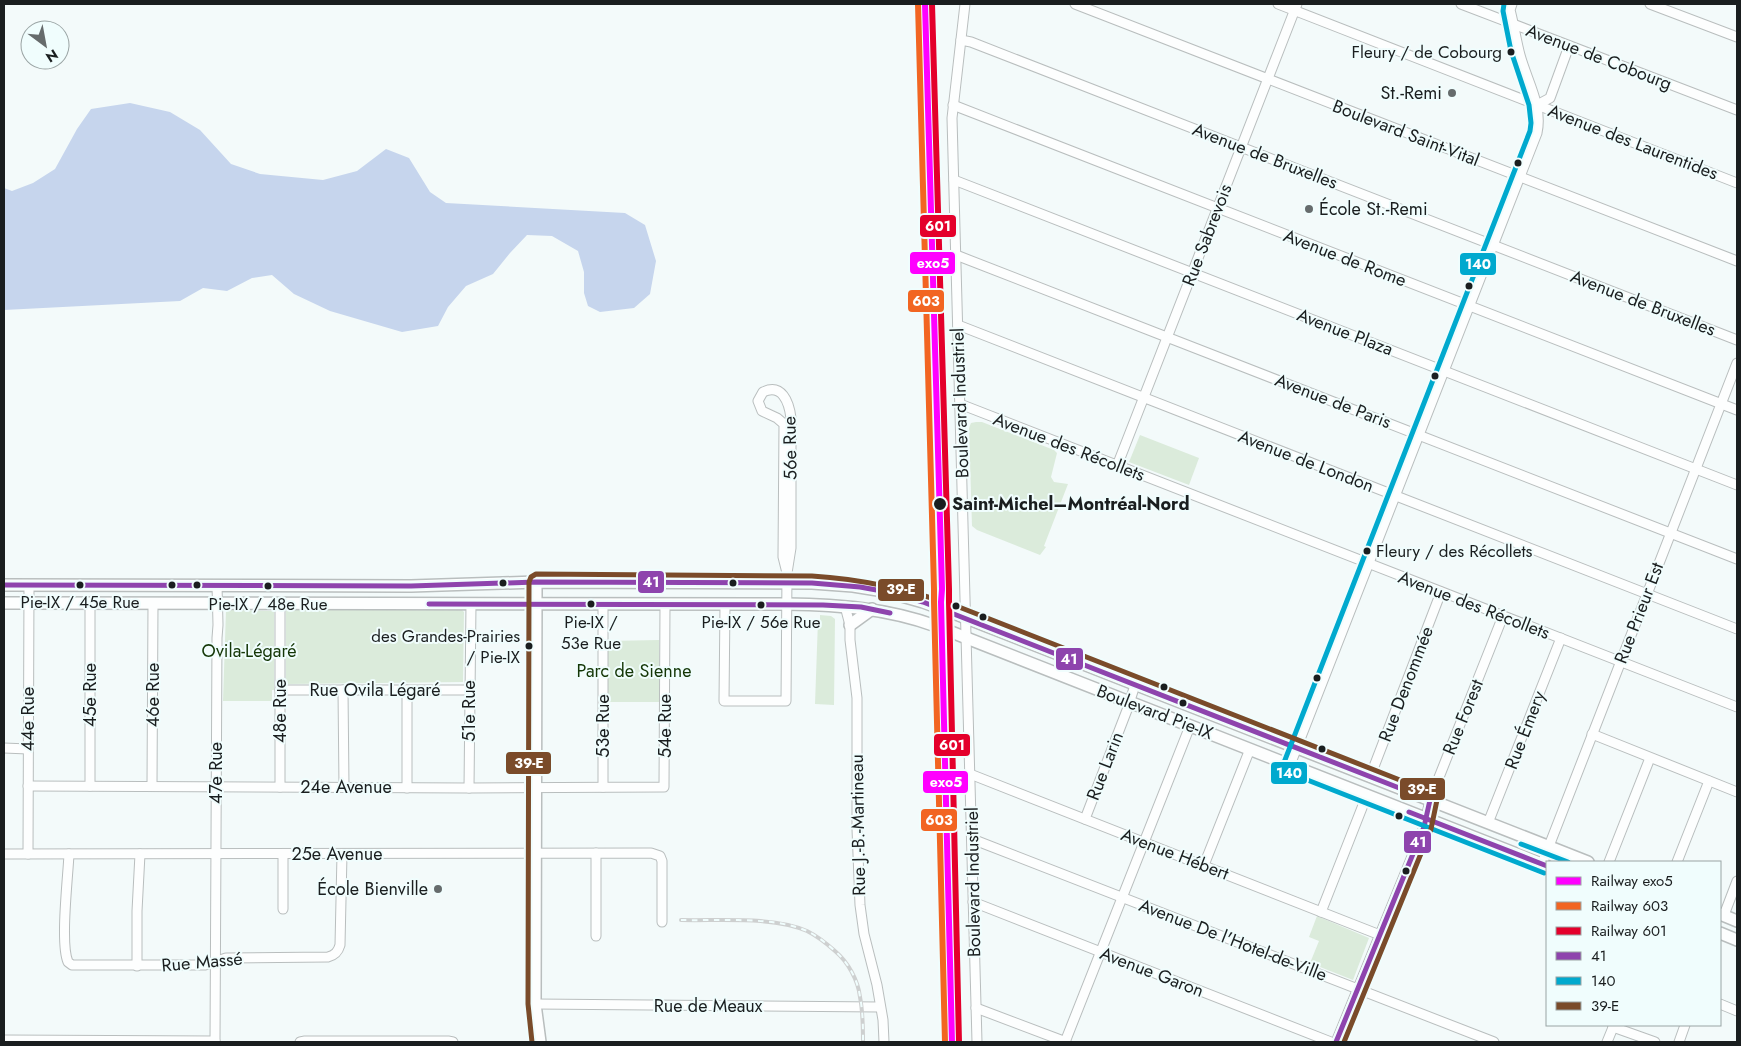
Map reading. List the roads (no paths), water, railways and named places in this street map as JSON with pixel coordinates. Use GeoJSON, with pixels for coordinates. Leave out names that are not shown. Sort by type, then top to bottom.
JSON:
{"type":"FeatureCollection","features":[{"type":"Feature","properties":{"kind":"main road","name":"Boulevard Pie-IX"},"geometry":{"type":"LineString","coordinates":[[4,585],[411,586],[787,578],[884,591],[966,618],[1585,861]]}},
{"type":"Feature","properties":{"kind":"main road"},"geometry":{"type":"LineString","coordinates":[[536,582],[535,1004],[540,1042]]}},
{"type":"Feature","properties":{"kind":"main road","name":"Boulevard Pie-IX"},"geometry":{"type":"LineString","coordinates":[[4,603],[787,604],[872,609],[911,618],[967,638],[1545,865]]}},
{"type":"Feature","properties":{"kind":"main road"},"geometry":{"type":"LineString","coordinates":[[850,626],[872,609]]}},
{"type":"Feature","properties":{"kind":"main road"},"geometry":{"type":"LineString","coordinates":[[1722,915],[1737,921]]}},
{"type":"Feature","properties":{"kind":"main road"},"geometry":{"type":"LineString","coordinates":[[1721,934],[1737,940]]}},
{"type":"Feature","properties":{"kind":"street","name":"Boulevard Industriel"},"geometry":{"type":"LineString","coordinates":[[965,4],[953,105],[977,1042]]}},
{"type":"Feature","properties":{"kind":"street","name":"Boulevard Saint-Vital"},"geometry":{"type":"LineString","coordinates":[[1075,4],[1737,261]]}},
{"type":"Feature","properties":{"kind":"street","name":"Avenue des Laurentides"},"geometry":{"type":"LineString","coordinates":[[1278,4],[1296,7],[1537,105],[1737,183]]}},
{"type":"Feature","properties":{"kind":"street","name":"Avenue de Cobourg"},"geometry":{"type":"LineString","coordinates":[[1461,4],[1737,110]]}},
{"type":"Feature","properties":{"kind":"street"},"geometry":{"type":"LineString","coordinates":[[1290,765],[1537,133],[1539,121],[1537,105],[1520,55],[1510,10],[1512,4]]}},
{"type":"Feature","properties":{"kind":"street"},"geometry":{"type":"LineString","coordinates":[[1650,4],[1737,37]]}},
{"type":"Feature","properties":{"kind":"street","name":"Rue Sabrevois"},"geometry":{"type":"LineString","coordinates":[[1117,466],[1296,7]]}},
{"type":"Feature","properties":{"kind":"street","name":"Avenue de Bruxelles"},"geometry":{"type":"LineString","coordinates":[[961,40],[971,42],[1737,340]]}},
{"type":"Feature","properties":{"kind":"street"},"geometry":{"type":"LineString","coordinates":[[1537,105],[1550,98],[1569,46]]}},
{"type":"Feature","properties":{"kind":"street","name":"Avenue de Rome"},"geometry":{"type":"LineString","coordinates":[[953,105],[1737,410]]}},
{"type":"Feature","properties":{"kind":"street","name":"Avenue Plaza"},"geometry":{"type":"LineString","coordinates":[[954,180],[1737,485]]}},
{"type":"Feature","properties":{"kind":"street","name":"Avenue de Paris"},"geometry":{"type":"LineString","coordinates":[[956,255],[1737,559]]}},
{"type":"Feature","properties":{"kind":"street","name":"Avenue de London"},"geometry":{"type":"LineString","coordinates":[[958,326],[1737,629]]}},
{"type":"Feature","properties":{"kind":"street","name":"Rue Prieur Est"},"geometry":{"type":"LineString","coordinates":[[1545,865],[1548,847],[1737,363]]}},
{"type":"Feature","properties":{"kind":"street","name":"56e Rue"},"geometry":{"type":"LineString","coordinates":[[725,604],[724,701],[786,701],[787,578],[791,557],[791,418],[788,402],[784,394],[778,390],[771,389],[765,390],[758,401],[762,411],[777,418],[784,424],[783,558],[787,578]]}},
{"type":"Feature","properties":{"kind":"street","name":"Avenue des Récollets"},"geometry":{"type":"LineString","coordinates":[[960,404],[1737,707]]}},
{"type":"Feature","properties":{"kind":"street","name":"44e Rue"},"geometry":{"type":"LineString","coordinates":[[28,854],[29,585]]}},
{"type":"Feature","properties":{"kind":"street","name":"47e Rue"},"geometry":{"type":"LineString","coordinates":[[215,1042],[217,586]]}},
{"type":"Feature","properties":{"kind":"street","name":"Rue Denommée"},"geometry":{"type":"LineString","coordinates":[[1370,777],[1442,592]]}},
{"type":"Feature","properties":{"kind":"street","name":"45e Rue"},"geometry":{"type":"LineString","coordinates":[[90,604],[90,786]]}},
{"type":"Feature","properties":{"kind":"street","name":"46e Rue"},"geometry":{"type":"LineString","coordinates":[[152,786],[153,604]]}},
{"type":"Feature","properties":{"kind":"street","name":"48e Rue"},"geometry":{"type":"LineString","coordinates":[[280,604],[280,787]]}},
{"type":"Feature","properties":{"kind":"street","name":"51e Rue"},"geometry":{"type":"LineString","coordinates":[[469,788],[471,604]]}},
{"type":"Feature","properties":{"kind":"street","name":"53e Rue"},"geometry":{"type":"LineString","coordinates":[[603,604],[603,787]]}},
{"type":"Feature","properties":{"kind":"street","name":"54e Rue"},"geometry":{"type":"LineString","coordinates":[[664,787],[665,604]]}},
{"type":"Feature","properties":{"kind":"street","name":"Rue J.-B.-Martineau"},"geometry":{"type":"LineString","coordinates":[[845,606],[850,626],[857,698],[859,900],[864,934],[877,985],[884,1042]]}},
{"type":"Feature","properties":{"kind":"street","name":"Rue Forest"},"geometry":{"type":"LineString","coordinates":[[1336,1042],[1427,819],[1430,800],[1503,616]]}},
{"type":"Feature","properties":{"kind":"street","name":"Rue Émery"},"geometry":{"type":"LineString","coordinates":[[1488,823],[1561,638]]}},
{"type":"Feature","properties":{"kind":"street","name":"Rue Larin"},"geometry":{"type":"LineString","coordinates":[[1084,819],[1130,702],[1135,684]]}},
{"type":"Feature","properties":{"kind":"street","name":"Rue Ovila Légaré"},"geometry":{"type":"LineString","coordinates":[[280,690],[470,690]]}},
{"type":"Feature","properties":{"kind":"street"},"geometry":{"type":"LineString","coordinates":[[343,690],[344,787]]}},
{"type":"Feature","properties":{"kind":"street"},"geometry":{"type":"LineString","coordinates":[[407,690],[407,788]]}},
{"type":"Feature","properties":{"kind":"street"},"geometry":{"type":"LineString","coordinates":[[976,1008],[1066,1042],[1190,726]]}},
{"type":"Feature","properties":{"kind":"street"},"geometry":{"type":"LineString","coordinates":[[1592,734],[1737,792]]}},
{"type":"Feature","properties":{"kind":"street"},"geometry":{"type":"LineString","coordinates":[[4,748],[28,749]]}},
{"type":"Feature","properties":{"kind":"street"},"geometry":{"type":"LineString","coordinates":[[1204,865],[1250,749]]}},
{"type":"Feature","properties":{"kind":"street"},"geometry":{"type":"LineString","coordinates":[[1608,861],[1650,758]]}},
{"type":"Feature","properties":{"kind":"street","name":"Avenue Hébert"},"geometry":{"type":"LineString","coordinates":[[970,774],[1380,935]]}},
{"type":"Feature","properties":{"kind":"street"},"geometry":{"type":"LineString","coordinates":[[1677,861],[1709,781]]}},
{"type":"Feature","properties":{"kind":"street","name":"24e Avenue"},"geometry":{"type":"LineString","coordinates":[[28,786],[664,787]]}},
{"type":"Feature","properties":{"kind":"street"},"geometry":{"type":"LineString","coordinates":[[1322,912],[1367,795]]}},
{"type":"Feature","properties":{"kind":"street","name":"Avenue De l'Hotel-de-Ville"},"geometry":{"type":"LineString","coordinates":[[972,839],[1494,1042]]}},
{"type":"Feature","properties":{"kind":"street"},"geometry":{"type":"LineString","coordinates":[[596,853],[596,936]]}},
{"type":"Feature","properties":{"kind":"street","name":"25e Avenue"},"geometry":{"type":"LineString","coordinates":[[4,854],[656,854],[660,856],[662,866],[662,922]]}},
{"type":"Feature","properties":{"kind":"street","name":"Rue Massé"},"geometry":{"type":"LineString","coordinates":[[69,854],[65,932],[65,951],[68,962],[79,965],[137,966],[205,965],[226,958],[328,957],[337,953],[340,945],[342,854]]}},
{"type":"Feature","properties":{"kind":"street"},"geometry":{"type":"LineString","coordinates":[[137,966],[140,854]]}},
{"type":"Feature","properties":{"kind":"street"},"geometry":{"type":"LineString","coordinates":[[282,854],[283,909]]}},
{"type":"Feature","properties":{"kind":"street"},"geometry":{"type":"LineString","coordinates":[[1722,915],[1737,882]]}},
{"type":"Feature","properties":{"kind":"street","name":"Avenue Garon"},"geometry":{"type":"LineString","coordinates":[[973,902],[1331,1042]]}},
{"type":"Feature","properties":{"kind":"street","name":"Rue de Meaux"},"geometry":{"type":"LineString","coordinates":[[535,1004],[880,1007]]}},
{"type":"Feature","properties":{"kind":"street"},"geometry":{"type":"LineString","coordinates":[[1721,1004],[1737,1011]]}},
{"type":"Feature","properties":{"kind":"street"},"geometry":{"type":"LineString","coordinates":[[1607,1042],[1614,1026],[1654,1042]]}},
{"type":"Feature","properties":{"kind":"street"},"geometry":{"type":"LineString","coordinates":[[1679,1042],[1685,1026]]}},
{"type":"Feature","properties":{"kind":"street"},"geometry":{"type":"LineString","coordinates":[[4,1040],[215,1042]]}},
{"type":"Feature","properties":{"kind":"street"},"geometry":{"type":"LineString","coordinates":[[302,1041],[453,1042]]}},
{"type":"Feature","properties":{"kind":"water"},"geometry":{"type":"Polygon","coordinates":[[[130,103],[170,112],[200,130],[231,164],[260,174],[323,180],[357,171],[386,149],[409,158],[430,192],[446,203],[625,213],[645,225],[656,261],[650,294],[634,308],[600,312],[588,306],[584,293],[584,272],[578,251],[552,236],[527,235],[493,274],[466,286],[448,307],[438,326],[402,332],[330,311],[294,294],[272,275],[252,278],[227,291],[203,288],[180,301],[4,310],[4,188],[12,191],[33,183],[55,169],[77,129],[91,109],[130,103]]]}},
{"type":"Feature","properties":{"kind":"railway"},"geometry":{"type":"LineString","coordinates":[[681,920],[762,921],[793,926],[818,937],[840,955],[855,978],[862,1008],[863,1042]]}},
{"type":"Feature","properties":{"kind":"rail line","name":"603"},"geometry":{"type":"LineString","coordinates":[[918,4],[945,1042]]}},
{"type":"Feature","properties":{"kind":"rail line","name":"exo5"},"geometry":{"type":"LineString","coordinates":[[925,4],[942,589],[952,1042]]}},
{"type":"Feature","properties":{"kind":"rail line","name":"601"},"geometry":{"type":"LineString","coordinates":[[932,4],[949,589],[959,1042]]}},
{"type":"Feature","properties":{"kind":"place","name":"Fleury / de Cobourg"},"geometry":{"type":"Point","coordinates":[1511,52]}},
{"type":"Feature","properties":{"kind":"place","name":"St.-Remi"},"geometry":{"type":"Point","coordinates":[1452,93]}},
{"type":"Feature","properties":{"kind":"place","name":"École St.-Remi"},"geometry":{"type":"Point","coordinates":[1309,209]}},
{"type":"Feature","properties":{"kind":"place","name":"Saint-Michel–Montréal-Nord"},"geometry":{"type":"Point","coordinates":[940,504]}},
{"type":"Feature","properties":{"kind":"place","name":"Fleury / des Récollets"},"geometry":{"type":"Point","coordinates":[1367,551]}},
{"type":"Feature","properties":{"kind":"place","name":"Pie-IX / 45e Rue"},"geometry":{"type":"Point","coordinates":[80,585]}},
{"type":"Feature","properties":{"kind":"place","name":"Pie-IX / 48e Rue"},"geometry":{"type":"Point","coordinates":[268,586]}},
{"type":"Feature","properties":{"kind":"place","name":"Pie-IX / 53e Rue"},"geometry":{"type":"Point","coordinates":[591,604]}},
{"type":"Feature","properties":{"kind":"place","name":"Pie-IX / 56e Rue"},"geometry":{"type":"Point","coordinates":[761,605]}},
{"type":"Feature","properties":{"kind":"place","name":"des Grandes-Prairies / Pie-IX"},"geometry":{"type":"Point","coordinates":[529,646]}},
{"type":"Feature","properties":{"kind":"place","name":"École Bienville"},"geometry":{"type":"Point","coordinates":[438,889]}},
{"type":"Feature","properties":{"kind":"park label","name":"Ovila-Légaré"},"geometry":{"type":"Point","coordinates":[249,651]}},
{"type":"Feature","properties":{"kind":"park label","name":"Parc de Sienne"},"geometry":{"type":"Point","coordinates":[634,671]}}]}
